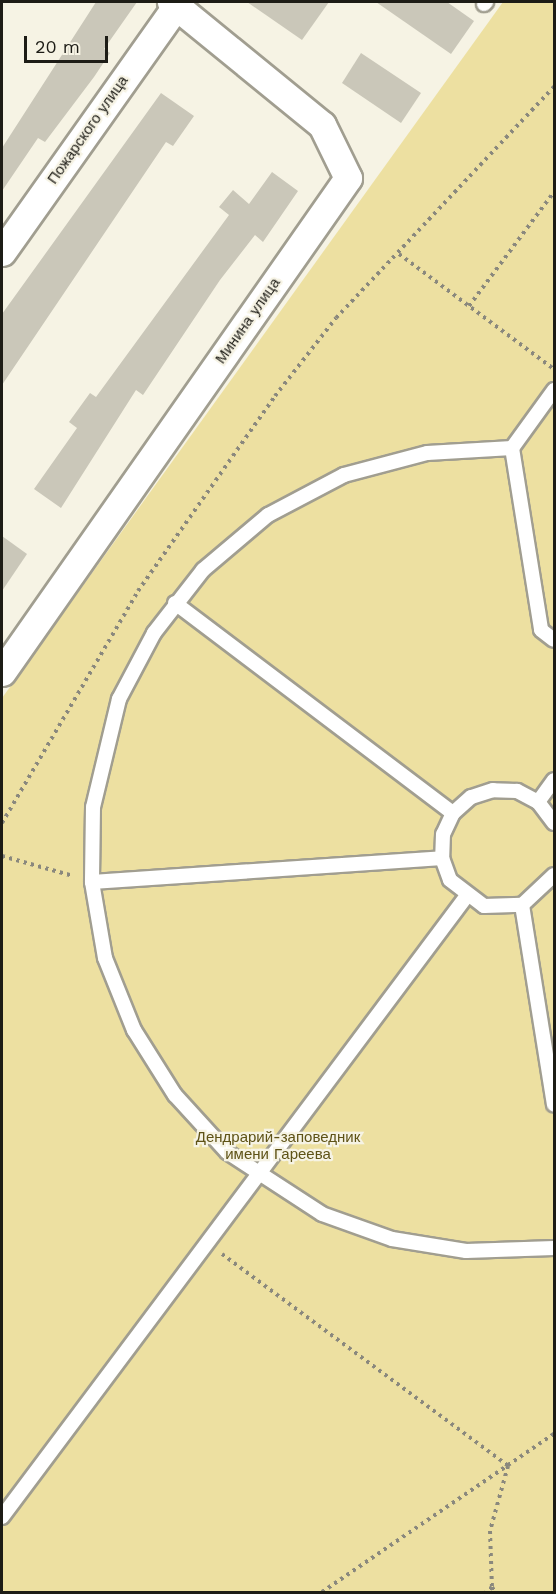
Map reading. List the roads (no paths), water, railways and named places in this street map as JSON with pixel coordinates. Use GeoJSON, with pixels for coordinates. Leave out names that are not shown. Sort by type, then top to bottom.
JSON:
{"type":"FeatureCollection","features":[{"type":"Feature","properties":{"kind":"street","name":"Пожарского улица"},"geometry":{"type":"LineString","coordinates":[[2,252],[173,5]]}},
{"type":"Feature","properties":{"kind":"street","name":"Минина улица"},"geometry":{"type":"LineString","coordinates":[[2,672],[348,178],[322,124],[173,5]]}},
{"type":"Feature","properties":{"kind":"lane"},"geometry":{"type":"LineString","coordinates":[[555,390],[512,448],[541,630],[555,640]]}},
{"type":"Feature","properties":{"kind":"lane"},"geometry":{"type":"LineString","coordinates":[[512,448],[427,453],[344,475],[243,534],[175,603],[135,665],[107,734],[93,807],[92,882],[105,958],[134,1030],[181,1102],[258,1175],[322,1214],[392,1239],[466,1251],[555,1248]]}},
{"type":"Feature","properties":{"kind":"lane"},"geometry":{"type":"LineString","coordinates":[[175,603],[453,813]]}},
{"type":"Feature","properties":{"kind":"lane"},"geometry":{"type":"LineString","coordinates":[[538,802],[555,780]]}},
{"type":"Feature","properties":{"kind":"lane"},"geometry":{"type":"LineString","coordinates":[[553,883],[522,905],[484,906],[466,897],[450,880],[442,858],[443,834],[453,813],[471,797],[493,790],[517,791],[538,802],[555,823]]}},
{"type":"Feature","properties":{"kind":"lane"},"geometry":{"type":"LineString","coordinates":[[92,882],[442,858]]}},
{"type":"Feature","properties":{"kind":"lane"},"geometry":{"type":"LineString","coordinates":[[2,1517],[466,897]]}},
{"type":"Feature","properties":{"kind":"lane"},"geometry":{"type":"LineString","coordinates":[[522,905],[555,1104]]}},
{"type":"Feature","properties":{"kind":"park label","name":"Дендрарий-заповедник имени Гареева"},"geometry":{"type":"Point","coordinates":[278,1146]}}]}
